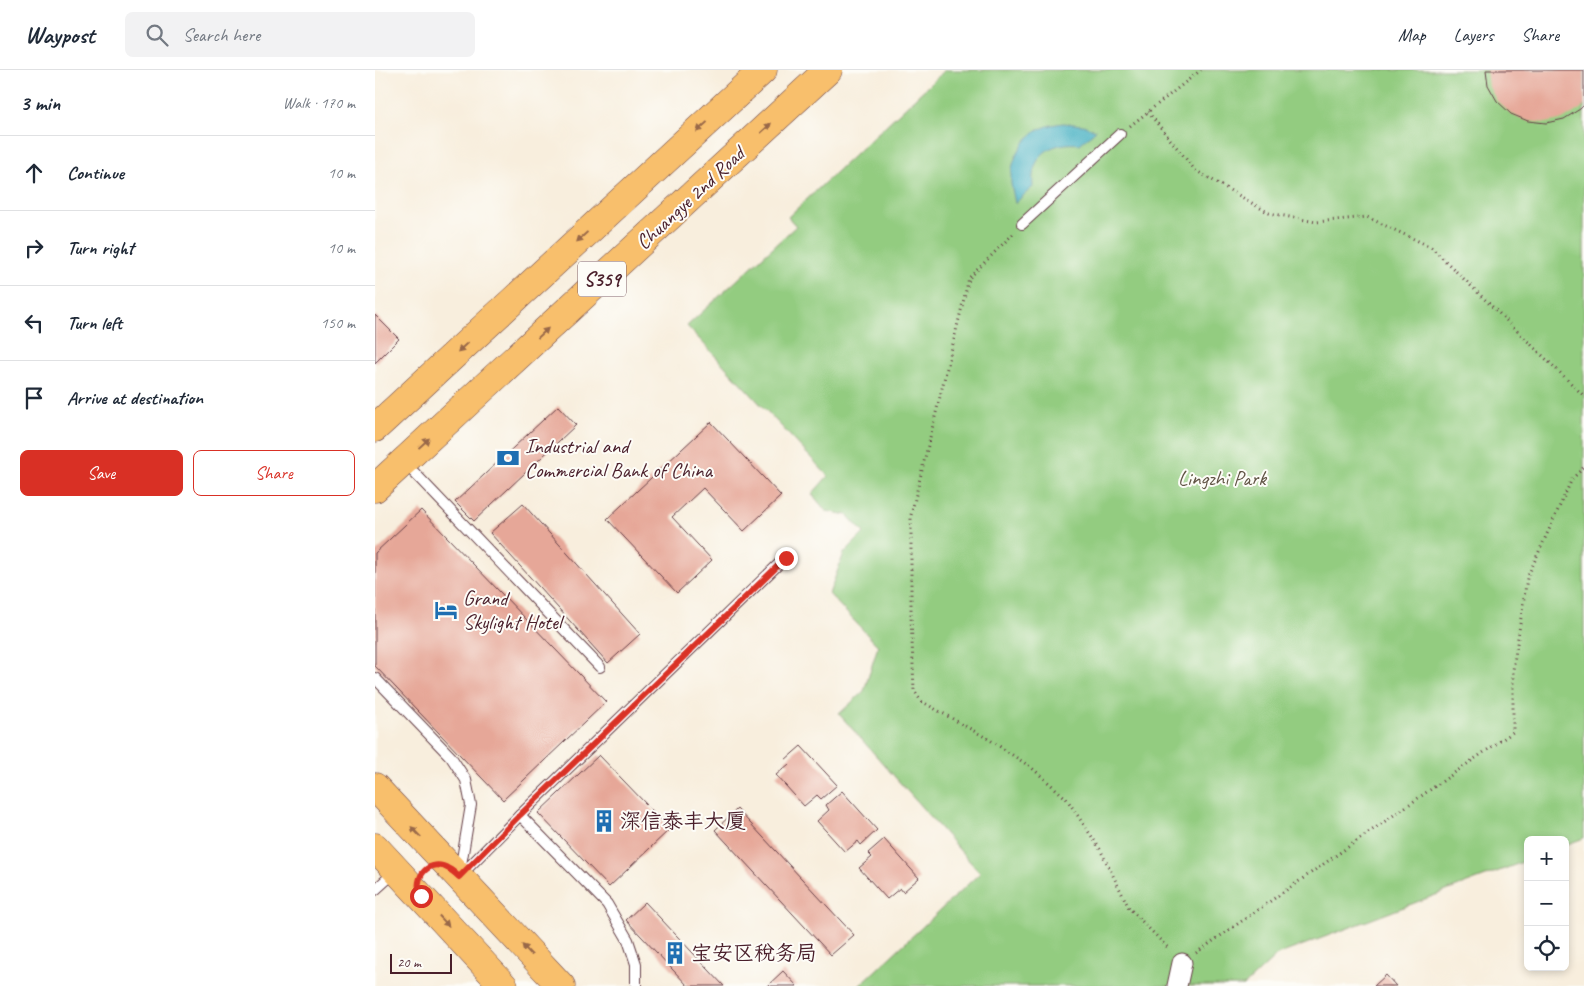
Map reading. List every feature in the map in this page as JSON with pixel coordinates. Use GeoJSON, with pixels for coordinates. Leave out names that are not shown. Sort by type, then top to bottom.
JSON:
{"type":"FeatureCollection","features":[{"type":"Feature","properties":{"kind":"main road","name":"Chuangye 2nd Road"},"geometry":{"type":"LineString","coordinates":[[375,428],[763,70]]}},
{"type":"Feature","properties":{"kind":"main road","name":"Chuangye 2nd Road"},"geometry":{"type":"LineString","coordinates":[[375,488],[828,70]]}},
{"type":"Feature","properties":{"kind":"main road"},"geometry":{"type":"LineString","coordinates":[[375,787],[561,986]]}},
{"type":"Feature","properties":{"kind":"main road"},"geometry":{"type":"LineString","coordinates":[[375,847],[504,986]]}},
{"type":"Feature","properties":{"kind":"main road"},"geometry":{"type":"LineString","coordinates":[[421,896],[418,884],[419,878],[429,868],[442,866],[456,874]]}},
{"type":"Feature","properties":{"kind":"street"},"geometry":{"type":"LineString","coordinates":[[1177,986],[1182,963]]}},
{"type":"Feature","properties":{"kind":"lane"},"geometry":{"type":"LineString","coordinates":[[1022,224],[1120,134]]}},
{"type":"Feature","properties":{"kind":"lane"},"geometry":{"type":"LineString","coordinates":[[403,462],[600,667]]}},
{"type":"Feature","properties":{"kind":"lane"},"geometry":{"type":"LineString","coordinates":[[456,874],[520,815],[786,558]]}},
{"type":"Feature","properties":{"kind":"lane"},"geometry":{"type":"LineString","coordinates":[[375,678],[451,757],[466,780],[471,805],[456,874]]}},
{"type":"Feature","properties":{"kind":"lane"},"geometry":{"type":"LineString","coordinates":[[520,815],[607,904],[628,940],[636,964],[636,986]]}},
{"type":"Feature","properties":{"kind":"lane"},"geometry":{"type":"LineString","coordinates":[[375,890],[397,870]]}},
{"type":"Feature","properties":{"kind":"path"},"geometry":{"type":"LineString","coordinates":[[1120,134],[1201,70]]}},
{"type":"Feature","properties":{"kind":"path"},"geometry":{"type":"LineString","coordinates":[[1149,112],[1195,170],[1269,213],[1316,222],[1367,217],[1431,247],[1584,396]]}},
{"type":"Feature","properties":{"kind":"path"},"geometry":{"type":"LineString","coordinates":[[1022,224],[969,278],[911,515],[911,616],[915,690],[921,702],[990,740],[1032,768],[1066,798],[1100,849],[1129,908],[1182,963],[1513,732],[1513,670],[1527,578],[1572,479],[1584,467]]}},
{"type":"Feature","properties":{"kind":"green space","name":"Lingzhi Park"},"geometry":{"type":"Polygon","coordinates":[[[945,70],[1584,70],[1584,838],[1569,844],[1569,836],[1524,836],[1524,862],[1277,955],[1244,986],[859,986],[980,873],[839,714],[864,691],[878,646],[829,594],[844,553],[864,533],[847,515],[826,511],[812,494],[828,476],[687,326],[796,226],[788,217],[945,70]]]}},
{"type":"Feature","properties":{"kind":"water"},"geometry":{"type":"Polygon","coordinates":[[[1063,123],[1083,125],[1096,130],[1080,144],[1060,145],[1044,153],[1035,167],[1033,187],[1015,203],[1011,176],[1012,167],[1019,151],[1029,137],[1036,132],[1048,126],[1063,123]]]}},
{"type":"Feature","properties":{"kind":"building"},"geometry":{"type":"Polygon","coordinates":[[[1486,70],[1584,70],[1584,105],[1564,119],[1546,123],[1528,121],[1511,114],[1497,101],[1488,85],[1486,70]]]}},
{"type":"Feature","properties":{"kind":"building"},"geometry":{"type":"Polygon","coordinates":[[[375,315],[399,339],[375,363],[375,315]]]}},
{"type":"Feature","properties":{"kind":"building"},"geometry":{"type":"Polygon","coordinates":[[[558,406],[576,425],[474,521],[455,502],[558,406]]]}},
{"type":"Feature","properties":{"kind":"building"},"geometry":{"type":"Polygon","coordinates":[[[711,422],[781,496],[744,531],[703,488],[672,517],[712,560],[677,593],[607,519],[711,422]]]}},
{"type":"Feature","properties":{"kind":"building"},"geometry":{"type":"Polygon","coordinates":[[[523,504],[640,634],[608,663],[490,533],[523,504]]]}},
{"type":"Feature","properties":{"kind":"building","name":"Grand Skylight Hotel"},"geometry":{"type":"Polygon","coordinates":[[[421,510],[606,702],[503,800],[375,666],[375,553],[421,510]]]}},
{"type":"Feature","properties":{"kind":"building"},"geometry":{"type":"Polygon","coordinates":[[[801,746],[837,785],[821,799],[817,795],[804,806],[776,775],[789,764],[785,760],[801,746]]]}},
{"type":"Feature","properties":{"kind":"building","name":"深信泰丰大厦"},"geometry":{"type":"Polygon","coordinates":[[[599,755],[670,829],[609,887],[538,813],[599,755]]]}},
{"type":"Feature","properties":{"kind":"building"},"geometry":{"type":"Polygon","coordinates":[[[842,791],[877,830],[861,845],[858,841],[845,852],[817,821],[829,810],[826,805],[842,791]]]}},
{"type":"Feature","properties":{"kind":"building"},"geometry":{"type":"Polygon","coordinates":[[[737,809],[854,935],[831,955],[715,830],[737,809]]]}},
{"type":"Feature","properties":{"kind":"building"},"geometry":{"type":"Polygon","coordinates":[[[884,839],[919,878],[903,892],[900,888],[887,899],[859,868],[872,857],[868,853],[884,839]]]}},
{"type":"Feature","properties":{"kind":"building","name":"宝安区税务局"},"geometry":{"type":"Polygon","coordinates":[[[645,902],[724,986],[688,986],[626,920],[645,902]]]}},
{"type":"Feature","properties":{"kind":"building","name":"宝安区税务局"},"geometry":{"type":"Polygon","coordinates":[[[783,971],[797,986],[767,986],[783,971]]]}},
{"type":"Feature","properties":{"kind":"building"},"geometry":{"type":"Polygon","coordinates":[[[1386,975],[1396,986],[1374,986],[1386,975]]]}},
{"type":"Feature","properties":{"kind":"place","name":"Industrial and Commercial Bank of China"},"geometry":{"type":"Point","coordinates":[508,458]}},
{"type":"Feature","properties":{"kind":"place","name":"Grand Skylight Hotel"},"geometry":{"type":"Point","coordinates":[446,610]}},
{"type":"Feature","properties":{"kind":"place","name":"深信泰丰大厦"},"geometry":{"type":"Point","coordinates":[604,821]}},
{"type":"Feature","properties":{"kind":"place","name":"宝安区税务局"},"geometry":{"type":"Point","coordinates":[675,953]}},
{"type":"Feature","properties":{"kind":"route"},"geometry":{"type":"LineString","coordinates":[[421,896],[418,884],[423,872],[435,866],[442,866],[449,868],[459,877],[520,815],[786,558]]}}]}
